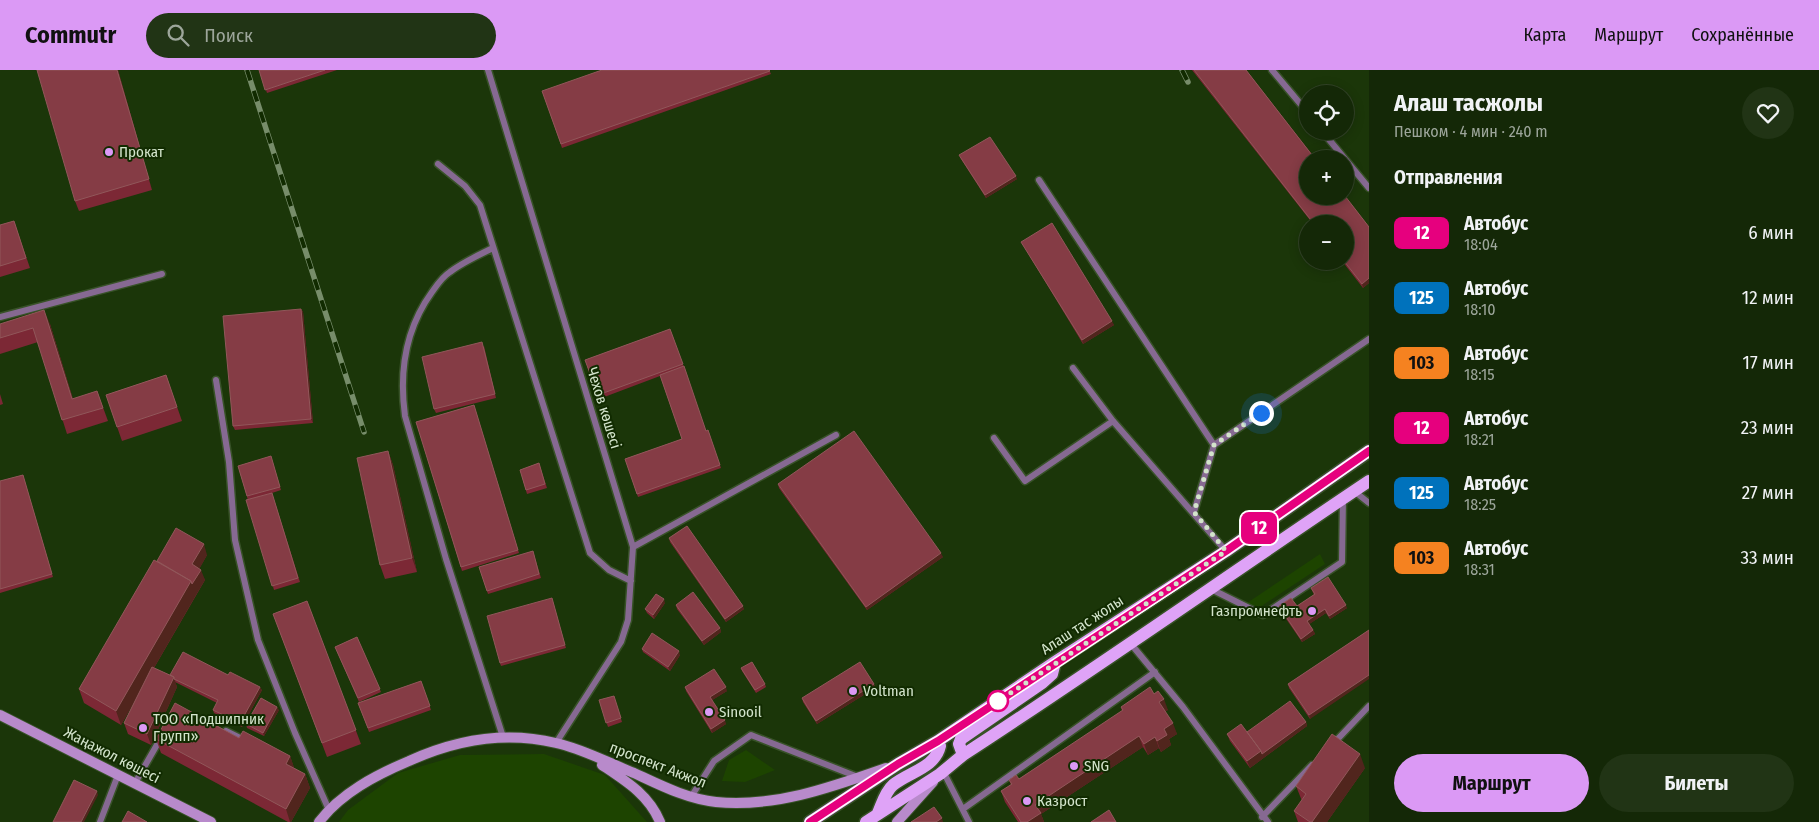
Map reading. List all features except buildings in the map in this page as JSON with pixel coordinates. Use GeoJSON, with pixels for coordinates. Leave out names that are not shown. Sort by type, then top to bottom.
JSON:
{"type":"FeatureCollection","features":[{"type":"Feature","properties":{"kind":"main road","name":"Алаш тас жолы"},"geometry":{"type":"LineString","coordinates":[[810,822],[898,764],[938,741],[1055,662],[1226,551],[1369,451]]}},
{"type":"Feature","properties":{"kind":"main road"},"geometry":{"type":"LineString","coordinates":[[896,822],[942,773],[963,755],[1131,644],[1210,588],[1369,481]]}},
{"type":"Feature","properties":{"kind":"main road"},"geometry":{"type":"LineString","coordinates":[[963,755],[959,744],[961,739],[1042,683],[1052,674],[1055,662]]}},
{"type":"Feature","properties":{"kind":"main road","name":"Жаңажол көшесі"},"geometry":{"type":"LineString","coordinates":[[0,715],[211,822]]}},
{"type":"Feature","properties":{"kind":"main road","name":"проспект Акжол"},"geometry":{"type":"LineString","coordinates":[[319,822],[328,810],[352,791],[390,769],[432,750],[503,736],[556,743],[583,752],[662,787],[691,797],[715,802],[742,803],[768,801],[799,795],[898,764]]}},
{"type":"Feature","properties":{"kind":"main road"},"geometry":{"type":"LineString","coordinates":[[878,814],[886,794],[892,786],[935,759],[940,746],[938,741]]}},
{"type":"Feature","properties":{"kind":"main road","name":"проспект Акжол"},"geometry":{"type":"LineString","coordinates":[[583,752],[643,795],[656,810],[660,822]]}},
{"type":"Feature","properties":{"kind":"main road"},"geometry":{"type":"LineString","coordinates":[[866,822],[942,773]]}},
{"type":"Feature","properties":{"kind":"lane","name":"Чехов көшесі"},"geometry":{"type":"LineString","coordinates":[[488,70],[633,547],[628,620],[621,642],[556,743]]}},
{"type":"Feature","properties":{"kind":"lane"},"geometry":{"type":"LineString","coordinates":[[1272,70],[1299,102]]}},
{"type":"Feature","properties":{"kind":"lane"},"geometry":{"type":"LineString","coordinates":[[1329,140],[1338,150]]}},
{"type":"Feature","properties":{"kind":"lane"},"geometry":{"type":"LineString","coordinates":[[438,164],[465,186],[480,205],[590,553],[609,570],[632,581]]}},
{"type":"Feature","properties":{"kind":"lane"},"geometry":{"type":"LineString","coordinates":[[1354,170],[1369,188]]}},
{"type":"Feature","properties":{"kind":"lane"},"geometry":{"type":"LineString","coordinates":[[1038,180],[1214,445]]}},
{"type":"Feature","properties":{"kind":"lane"},"geometry":{"type":"LineString","coordinates":[[493,248],[449,272],[439,281],[424,302],[412,326],[404,366],[402,394],[405,416],[446,559],[503,736]]}},
{"type":"Feature","properties":{"kind":"lane"},"geometry":{"type":"LineString","coordinates":[[0,317],[162,274]]}},
{"type":"Feature","properties":{"kind":"lane"},"geometry":{"type":"LineString","coordinates":[[1194,512],[1214,445],[1369,339]]}},
{"type":"Feature","properties":{"kind":"lane"},"geometry":{"type":"LineString","coordinates":[[1073,368],[1113,421],[1226,551]]}},
{"type":"Feature","properties":{"kind":"lane"},"geometry":{"type":"LineString","coordinates":[[216,380],[229,462],[235,540],[258,640],[328,810]]}},
{"type":"Feature","properties":{"kind":"lane"},"geometry":{"type":"LineString","coordinates":[[994,438],[1025,481],[1113,421]]}},
{"type":"Feature","properties":{"kind":"lane"},"geometry":{"type":"LineString","coordinates":[[633,547],[836,435]]}},
{"type":"Feature","properties":{"kind":"lane"},"geometry":{"type":"LineString","coordinates":[[1354,491],[1369,503]]}},
{"type":"Feature","properties":{"kind":"lane"},"geometry":{"type":"LineString","coordinates":[[1210,588],[1263,616],[1342,562],[1343,498]]}},
{"type":"Feature","properties":{"kind":"lane"},"geometry":{"type":"LineString","coordinates":[[1131,644],[1184,707],[1262,817],[1268,822]]}},
{"type":"Feature","properties":{"kind":"lane"},"geometry":{"type":"LineString","coordinates":[[963,809],[1155,672]]}},
{"type":"Feature","properties":{"kind":"lane"},"geometry":{"type":"LineString","coordinates":[[1329,748],[1369,706]]}},
{"type":"Feature","properties":{"kind":"lane"},"geometry":{"type":"LineString","coordinates":[[216,726],[255,745]]}},
{"type":"Feature","properties":{"kind":"lane"},"geometry":{"type":"LineString","coordinates":[[135,783],[165,730]]}},
{"type":"Feature","properties":{"kind":"lane"},"geometry":{"type":"LineString","coordinates":[[691,797],[714,762],[751,735],[860,777]]}},
{"type":"Feature","properties":{"kind":"lane"},"geometry":{"type":"LineString","coordinates":[[1262,817],[1316,762]]}},
{"type":"Feature","properties":{"kind":"lane"},"geometry":{"type":"LineString","coordinates":[[942,773],[969,822]]}},
{"type":"Feature","properties":{"kind":"lane"},"geometry":{"type":"LineString","coordinates":[[100,822],[118,775]]}},
{"type":"Feature","properties":{"kind":"green space"},"geometry":{"type":"Polygon","coordinates":[[[1320,554],[1325,564],[1260,607],[1247,603],[1320,554]]]}},
{"type":"Feature","properties":{"kind":"green space"},"geometry":{"type":"Polygon","coordinates":[[[746,750],[775,770],[745,782],[722,781],[729,760],[746,750]]]}},
{"type":"Feature","properties":{"kind":"green space"},"geometry":{"type":"Polygon","coordinates":[[[544,754],[605,775],[647,822],[339,822],[348,810],[398,773],[460,755],[544,754]]]}},
{"type":"Feature","properties":{"kind":"railway"},"geometry":{"type":"LineString","coordinates":[[247,70],[364,432]]}},
{"type":"Feature","properties":{"kind":"railway"},"geometry":{"type":"LineString","coordinates":[[1182,70],[1188,82]]}},
{"type":"Feature","properties":{"kind":"bus line","name":"12"},"geometry":{"type":"LineString","coordinates":[[810,822],[898,764],[938,741],[1055,662],[1226,551],[1369,451]]}},
{"type":"Feature","properties":{"kind":"place","name":"Прокат"},"geometry":{"type":"Point","coordinates":[109,152]}},
{"type":"Feature","properties":{"kind":"place","name":"Газпромнефть"},"geometry":{"type":"Point","coordinates":[1312,611]}},
{"type":"Feature","properties":{"kind":"place","name":"Voltman"},"geometry":{"type":"Point","coordinates":[853,691]}},
{"type":"Feature","properties":{"kind":"place","name":"Sinooil"},"geometry":{"type":"Point","coordinates":[709,712]}},
{"type":"Feature","properties":{"kind":"place","name":"ТОО «Подшипник Групп»"},"geometry":{"type":"Point","coordinates":[143,728]}},
{"type":"Feature","properties":{"kind":"place","name":"SNG"},"geometry":{"type":"Point","coordinates":[1074,766]}},
{"type":"Feature","properties":{"kind":"place","name":"Казрост"},"geometry":{"type":"Point","coordinates":[1027,801]}},
{"type":"Feature","properties":{"kind":"route"},"geometry":{"type":"LineString","coordinates":[[998,701],[1226,551],[1194,512],[1214,445],[1261,413]]}}]}
